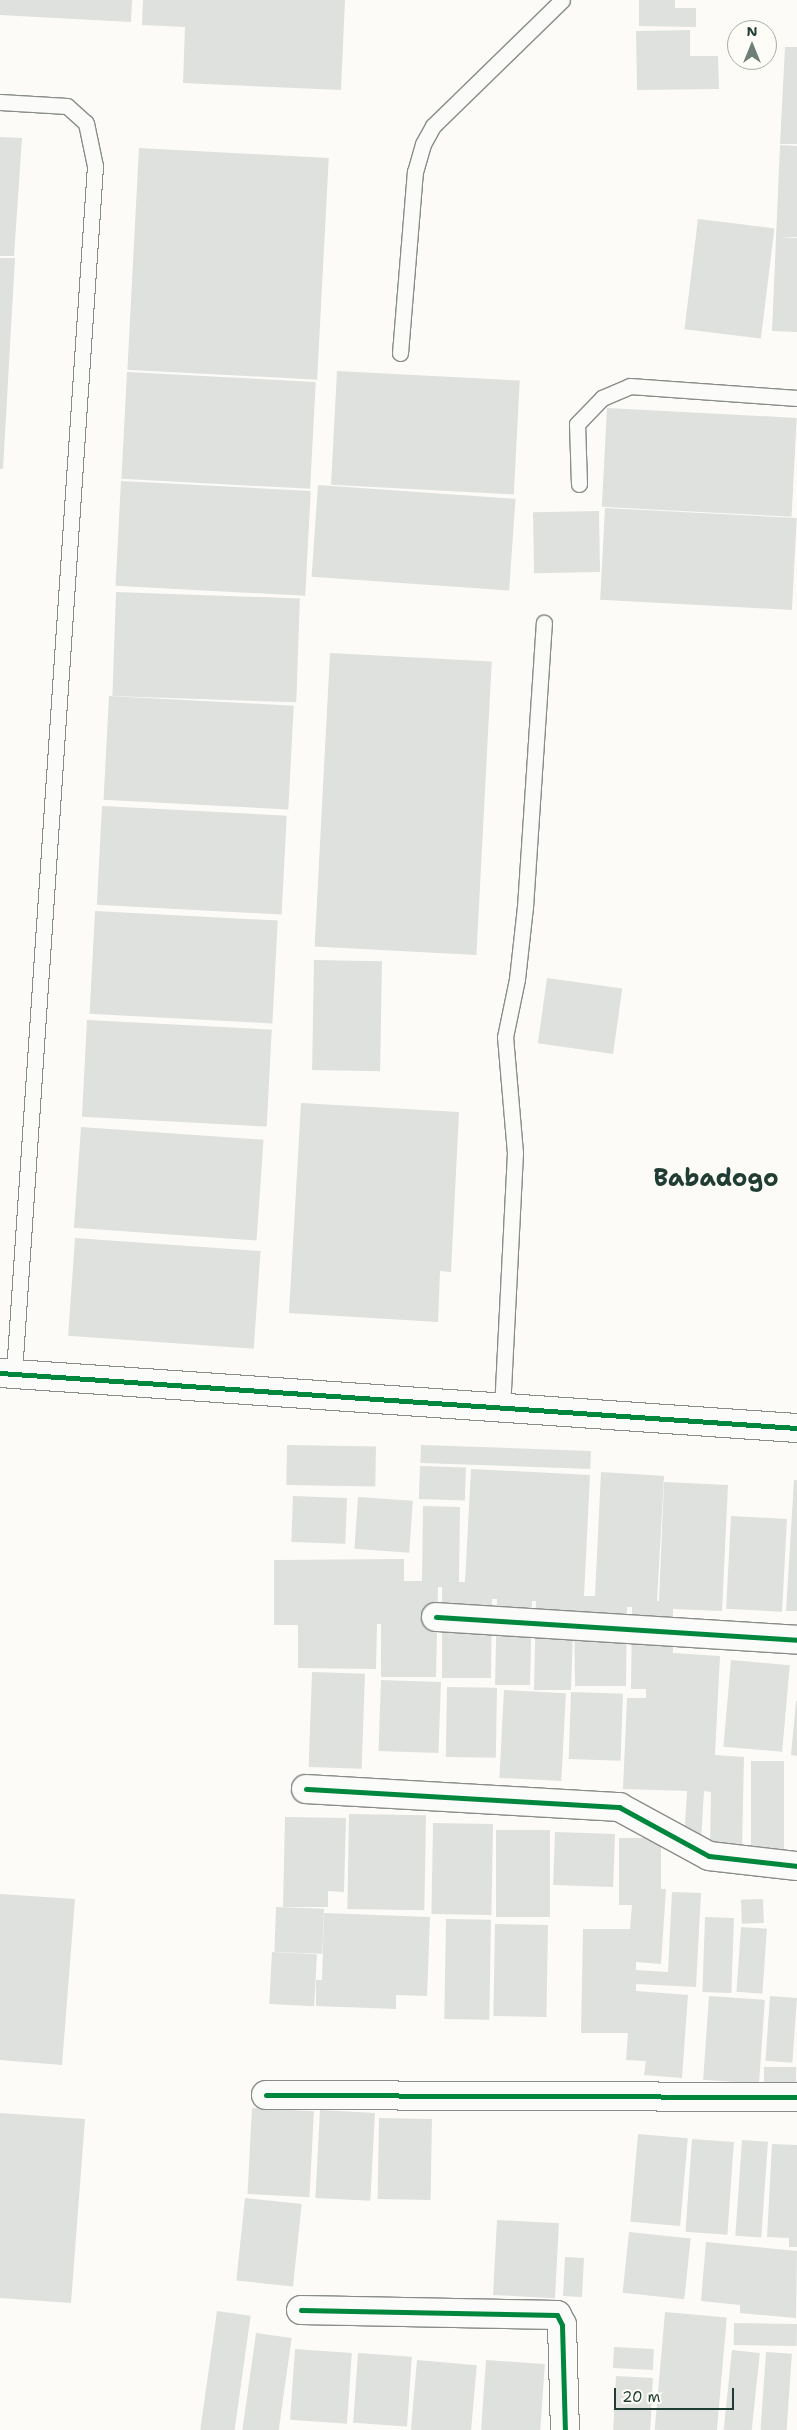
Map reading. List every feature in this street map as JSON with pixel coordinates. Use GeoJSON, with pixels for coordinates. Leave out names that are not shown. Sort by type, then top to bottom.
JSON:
{"type":"FeatureCollection","features":[{"type":"Feature","properties":{"kind":"street"},"geometry":{"type":"LineString","coordinates":[[7,1373],[502,1409],[797,1428]]}},
{"type":"Feature","properties":{"kind":"street"},"geometry":{"type":"LineString","coordinates":[[436,1617],[797,1640]]}},
{"type":"Feature","properties":{"kind":"street"},"geometry":{"type":"LineString","coordinates":[[306,1789],[620,1807],[709,1856],[797,1866]]}},
{"type":"Feature","properties":{"kind":"street"},"geometry":{"type":"LineString","coordinates":[[266,2095],[797,2097]]}},
{"type":"Feature","properties":{"kind":"street"},"geometry":{"type":"LineString","coordinates":[[301,2310],[557,2315],[562,2325],[565,2430]]}},
{"type":"Feature","properties":{"kind":"lane"},"geometry":{"type":"LineString","coordinates":[[400,353],[415,172],[423,144],[433,126],[562,0]]}},
{"type":"Feature","properties":{"kind":"lane"},"geometry":{"type":"LineString","coordinates":[[0,102],[66,106],[86,123],[94,166],[7,1373]]}},
{"type":"Feature","properties":{"kind":"lane"},"geometry":{"type":"LineString","coordinates":[[579,484],[577,424],[602,398],[630,386],[797,398]]}},
{"type":"Feature","properties":{"kind":"lane"},"geometry":{"type":"LineString","coordinates":[[502,1409],[515,1153],[505,1037],[517,979],[525,907],[544,623]]}},
{"type":"Feature","properties":{"kind":"building"},"geometry":{"type":"Polygon","coordinates":[[[0,0],[132,0],[131,22],[0,15],[0,0]]]}},
{"type":"Feature","properties":{"kind":"building"},"geometry":{"type":"Polygon","coordinates":[[[143,0],[345,0],[341,90],[183,83],[185,27],[142,25],[143,0]]]}},
{"type":"Feature","properties":{"kind":"building"},"geometry":{"type":"Polygon","coordinates":[[[639,0],[675,0],[675,8],[696,8],[696,27],[639,26],[639,0]]]}},
{"type":"Feature","properties":{"kind":"building"},"geometry":{"type":"Polygon","coordinates":[[[690,30],[690,56],[718,56],[719,89],[637,90],[636,31],[690,30]]]}},
{"type":"Feature","properties":{"kind":"building"},"geometry":{"type":"Polygon","coordinates":[[[785,47],[797,47],[797,144],[780,144],[785,47]]]}},
{"type":"Feature","properties":{"kind":"building"},"geometry":{"type":"Polygon","coordinates":[[[0,137],[22,138],[14,256],[0,256],[0,137]]]}},
{"type":"Feature","properties":{"kind":"building"},"geometry":{"type":"Polygon","coordinates":[[[780,145],[797,146],[797,237],[780,237],[797,238],[797,332],[772,331],[780,145]]]}},
{"type":"Feature","properties":{"kind":"building"},"geometry":{"type":"Polygon","coordinates":[[[139,148],[329,158],[317,380],[127,370],[139,148]]]}},
{"type":"Feature","properties":{"kind":"building"},"geometry":{"type":"Polygon","coordinates":[[[698,219],[774,228],[761,339],[684,329],[698,219]]]}},
{"type":"Feature","properties":{"kind":"building"},"geometry":{"type":"Polygon","coordinates":[[[0,258],[15,258],[3,469],[0,469],[0,258]]]}},
{"type":"Feature","properties":{"kind":"building"},"geometry":{"type":"Polygon","coordinates":[[[337,371],[520,381],[514,494],[331,485],[337,371]]]}},
{"type":"Feature","properties":{"kind":"building"},"geometry":{"type":"Polygon","coordinates":[[[127,372],[316,382],[310,489],[121,479],[127,372]]]}},
{"type":"Feature","properties":{"kind":"building"},"geometry":{"type":"Polygon","coordinates":[[[607,408],[797,418],[792,517],[602,507],[607,408]]]}},
{"type":"Feature","properties":{"kind":"building"},"geometry":{"type":"Polygon","coordinates":[[[121,481],[311,491],[305,596],[116,586],[121,481]]]}},
{"type":"Feature","properties":{"kind":"building"},"geometry":{"type":"Polygon","coordinates":[[[318,485],[516,499],[509,591],[312,577],[318,485]]]}},
{"type":"Feature","properties":{"kind":"building"},"geometry":{"type":"Polygon","coordinates":[[[605,508],[797,518],[792,610],[600,600],[605,508]]]}},
{"type":"Feature","properties":{"kind":"building"},"geometry":{"type":"Polygon","coordinates":[[[599,511],[600,572],[534,573],[533,512],[599,511]]]}},
{"type":"Feature","properties":{"kind":"building"},"geometry":{"type":"Polygon","coordinates":[[[116,592],[300,598],[296,702],[112,696],[116,592]]]}},
{"type":"Feature","properties":{"kind":"building"},"geometry":{"type":"Polygon","coordinates":[[[330,653],[492,661],[476,955],[315,947],[330,653]]]}},
{"type":"Feature","properties":{"kind":"building"},"geometry":{"type":"Polygon","coordinates":[[[109,696],[294,706],[288,810],[104,800],[109,696]]]}},
{"type":"Feature","properties":{"kind":"building"},"geometry":{"type":"Polygon","coordinates":[[[102,806],[287,816],[282,915],[97,905],[102,806]]]}},
{"type":"Feature","properties":{"kind":"building"},"geometry":{"type":"Polygon","coordinates":[[[95,911],[278,921],[272,1023],[90,1014],[95,911]]]}},
{"type":"Feature","properties":{"kind":"building"},"geometry":{"type":"Polygon","coordinates":[[[314,960],[382,961],[380,1071],[312,1070],[314,960]]]}},
{"type":"Feature","properties":{"kind":"building"},"geometry":{"type":"Polygon","coordinates":[[[547,978],[622,989],[613,1054],[538,1043],[547,978]]]}},
{"type":"Feature","properties":{"kind":"building"},"geometry":{"type":"Polygon","coordinates":[[[87,1020],[272,1030],[267,1127],[82,1117],[87,1020]]]}},
{"type":"Feature","properties":{"kind":"building"},"geometry":{"type":"Polygon","coordinates":[[[301,1103],[459,1112],[451,1272],[440,1271],[438,1322],[289,1313],[301,1103]]]}},
{"type":"Feature","properties":{"kind":"building"},"geometry":{"type":"Polygon","coordinates":[[[81,1127],[264,1140],[257,1241],[74,1228],[81,1127]]]}},
{"type":"Feature","properties":{"kind":"building"},"geometry":{"type":"Polygon","coordinates":[[[75,1238],[261,1251],[254,1349],[68,1336],[75,1238]]]}},
{"type":"Feature","properties":{"kind":"building"},"geometry":{"type":"Polygon","coordinates":[[[287,1445],[376,1447],[375,1487],[286,1485],[287,1445]]]}},
{"type":"Feature","properties":{"kind":"building"},"geometry":{"type":"Polygon","coordinates":[[[421,1445],[591,1451],[590,1469],[420,1463],[421,1445]]]}},
{"type":"Feature","properties":{"kind":"building"},"geometry":{"type":"Polygon","coordinates":[[[420,1466],[466,1468],[465,1501],[419,1499],[420,1466]]]}},
{"type":"Feature","properties":{"kind":"building"},"geometry":{"type":"Polygon","coordinates":[[[471,1469],[590,1475],[584,1596],[595,1596],[601,1472],[664,1476],[657,1601],[659,1601],[664,1482],[728,1485],[722,1611],[673,1609],[673,1653],[720,1656],[715,1755],[744,1757],[742,1846],[710,1846],[711,1792],[704,1791],[701,1841],[684,1840],[687,1791],[623,1789],[627,1698],[646,1698],[646,1689],[631,1689],[632,1607],[627,1607],[626,1686],[575,1686],[574,1603],[571,1690],[534,1690],[536,1601],[532,1601],[530,1685],[495,1685],[497,1599],[492,1599],[491,1678],[442,1678],[442,1587],[438,1587],[436,1677],[381,1677],[381,1624],[377,1624],[376,1669],[298,1668],[298,1625],[274,1625],[274,1560],[404,1559],[404,1581],[422,1581],[423,1506],[460,1507],[459,1582],[465,1582],[471,1469]]]}},
{"type":"Feature","properties":{"kind":"building"},"geometry":{"type":"Polygon","coordinates":[[[794,1480],[797,1480],[797,1611],[786,1611],[794,1480]]]}},
{"type":"Feature","properties":{"kind":"building"},"geometry":{"type":"Polygon","coordinates":[[[293,1496],[347,1498],[345,1544],[291,1542],[293,1496]]]}},
{"type":"Feature","properties":{"kind":"building"},"geometry":{"type":"Polygon","coordinates":[[[358,1497],[413,1501],[409,1553],[354,1549],[358,1497]]]}},
{"type":"Feature","properties":{"kind":"building"},"geometry":{"type":"Polygon","coordinates":[[[731,1516],[787,1519],[782,1612],[726,1609],[731,1516]]]}},
{"type":"Feature","properties":{"kind":"building"},"geometry":{"type":"Polygon","coordinates":[[[731,1660],[790,1665],[782,1752],[723,1747],[731,1660]]]}},
{"type":"Feature","properties":{"kind":"building"},"geometry":{"type":"Polygon","coordinates":[[[312,1672],[365,1674],[362,1769],[309,1767],[312,1672]]]}},
{"type":"Feature","properties":{"kind":"building"},"geometry":{"type":"Polygon","coordinates":[[[381,1680],[441,1682],[438,1753],[379,1751],[381,1680]]]}},
{"type":"Feature","properties":{"kind":"building"},"geometry":{"type":"Polygon","coordinates":[[[447,1687],[497,1688],[496,1758],[446,1757],[447,1687]]]}},
{"type":"Feature","properties":{"kind":"building"},"geometry":{"type":"Polygon","coordinates":[[[504,1690],[566,1693],[561,1781],[499,1778],[504,1690]]]}},
{"type":"Feature","properties":{"kind":"building"},"geometry":{"type":"Polygon","coordinates":[[[571,1692],[623,1694],[621,1761],[569,1759],[571,1692]]]}},
{"type":"Feature","properties":{"kind":"building"},"geometry":{"type":"Polygon","coordinates":[[[797,1701],[797,1756],[791,1755],[797,1701]]]}},
{"type":"Feature","properties":{"kind":"building"},"geometry":{"type":"Polygon","coordinates":[[[751,1761],[784,1761],[784,1850],[751,1850],[751,1761]]]}},
{"type":"Feature","properties":{"kind":"building"},"geometry":{"type":"Polygon","coordinates":[[[349,1814],[426,1815],[424,1910],[347,1909],[349,1814]]]}},
{"type":"Feature","properties":{"kind":"building"},"geometry":{"type":"Polygon","coordinates":[[[285,1817],[346,1818],[344,1892],[328,1891],[328,1907],[283,1907],[285,1817]]]}},
{"type":"Feature","properties":{"kind":"building"},"geometry":{"type":"Polygon","coordinates":[[[433,1823],[493,1824],[491,1915],[431,1914],[433,1823]]]}},
{"type":"Feature","properties":{"kind":"building"},"geometry":{"type":"Polygon","coordinates":[[[496,1830],[550,1830],[550,1917],[496,1917],[496,1830]]]}},
{"type":"Feature","properties":{"kind":"building"},"geometry":{"type":"Polygon","coordinates":[[[555,1832],[615,1834],[613,1887],[553,1885],[555,1832]]]}},
{"type":"Feature","properties":{"kind":"building"},"geometry":{"type":"Polygon","coordinates":[[[619,1838],[661,1838],[661,1889],[666,1889],[661,1964],[636,1962],[636,1970],[668,1972],[672,1892],[701,1893],[696,1987],[636,1984],[636,1991],[688,1995],[682,2078],[644,2075],[646,2061],[626,2060],[628,2033],[581,2033],[583,1929],[630,1929],[632,1905],[619,1905],[619,1838]]]}},
{"type":"Feature","properties":{"kind":"building"},"geometry":{"type":"Polygon","coordinates":[[[0,1894],[75,1899],[62,2065],[0,2060],[0,1894]]]}},
{"type":"Feature","properties":{"kind":"building"},"geometry":{"type":"Polygon","coordinates":[[[763,1899],[764,1923],[742,1924],[741,1900],[763,1899]]]}},
{"type":"Feature","properties":{"kind":"building"},"geometry":{"type":"Polygon","coordinates":[[[276,1907],[324,1909],[322,1954],[274,1952],[276,1907]]]}},
{"type":"Feature","properties":{"kind":"building"},"geometry":{"type":"Polygon","coordinates":[[[324,1913],[430,1917],[427,1996],[396,1995],[396,2009],[316,2006],[316,1980],[322,1980],[324,1913]]]}},
{"type":"Feature","properties":{"kind":"building"},"geometry":{"type":"Polygon","coordinates":[[[705,1917],[734,1918],[731,1993],[702,1992],[705,1917]]]}},
{"type":"Feature","properties":{"kind":"building"},"geometry":{"type":"Polygon","coordinates":[[[446,1919],[491,1920],[489,2020],[444,2019],[446,1919]]]}},
{"type":"Feature","properties":{"kind":"building"},"geometry":{"type":"Polygon","coordinates":[[[495,1924],[548,1925],[546,2017],[493,2016],[495,1924]]]}},
{"type":"Feature","properties":{"kind":"building"},"geometry":{"type":"Polygon","coordinates":[[[741,1927],[767,1929],[762,1994],[736,1992],[741,1927]]]}},
{"type":"Feature","properties":{"kind":"building"},"geometry":{"type":"Polygon","coordinates":[[[272,1952],[317,1954],[314,2006],[269,2004],[272,1952]]]}},
{"type":"Feature","properties":{"kind":"building"},"geometry":{"type":"Polygon","coordinates":[[[709,1996],[765,2000],[759,2084],[703,2080],[709,1996]]]}},
{"type":"Feature","properties":{"kind":"building"},"geometry":{"type":"Polygon","coordinates":[[[770,1996],[797,1998],[792,2063],[765,2061],[770,1996]]]}},
{"type":"Feature","properties":{"kind":"building"},"geometry":{"type":"Polygon","coordinates":[[[764,2067],[796,2067],[796,2086],[764,2086],[764,2067]]]}},
{"type":"Feature","properties":{"kind":"building"},"geometry":{"type":"Polygon","coordinates":[[[252,2108],[314,2111],[309,2197],[247,2194],[252,2108]]]}},
{"type":"Feature","properties":{"kind":"building"},"geometry":{"type":"Polygon","coordinates":[[[320,2110],[375,2113],[370,2201],[315,2198],[320,2110]]]}},
{"type":"Feature","properties":{"kind":"building"},"geometry":{"type":"Polygon","coordinates":[[[0,2113],[85,2119],[71,2303],[0,2298],[0,2113]]]}},
{"type":"Feature","properties":{"kind":"building"},"geometry":{"type":"Polygon","coordinates":[[[379,2118],[432,2119],[431,2200],[378,2199],[379,2118]]]}},
{"type":"Feature","properties":{"kind":"building"},"geometry":{"type":"Polygon","coordinates":[[[638,2134],[688,2138],[680,2226],[630,2222],[638,2134]]]}},
{"type":"Feature","properties":{"kind":"building"},"geometry":{"type":"Polygon","coordinates":[[[692,2139],[734,2142],[727,2235],[686,2232],[692,2139]]]}},
{"type":"Feature","properties":{"kind":"building"},"geometry":{"type":"Polygon","coordinates":[[[742,2140],[768,2142],[761,2238],[735,2236],[742,2140]]]}},
{"type":"Feature","properties":{"kind":"building"},"geometry":{"type":"Polygon","coordinates":[[[772,2144],[797,2145],[797,2247],[789,2247],[789,2238],[767,2237],[772,2144]]]}},
{"type":"Feature","properties":{"kind":"building"},"geometry":{"type":"Polygon","coordinates":[[[245,2198],[302,2204],[293,2287],[236,2281],[245,2198]]]}},
{"type":"Feature","properties":{"kind":"building"},"geometry":{"type":"Polygon","coordinates":[[[497,2220],[559,2223],[555,2298],[493,2295],[497,2220]]]}},
{"type":"Feature","properties":{"kind":"building"},"geometry":{"type":"Polygon","coordinates":[[[629,2232],[691,2238],[684,2299],[623,2293],[629,2232]]]}},
{"type":"Feature","properties":{"kind":"building"},"geometry":{"type":"Polygon","coordinates":[[[706,2242],[797,2251],[796,2318],[740,2313],[740,2305],[701,2301],[706,2242]]]}},
{"type":"Feature","properties":{"kind":"building"},"geometry":{"type":"Polygon","coordinates":[[[565,2257],[584,2258],[582,2297],[563,2296],[565,2257]]]}},
{"type":"Feature","properties":{"kind":"building"},"geometry":{"type":"Polygon","coordinates":[[[217,2311],[251,2316],[235,2430],[200,2430],[217,2311]]]}},
{"type":"Feature","properties":{"kind":"building"},"geometry":{"type":"Polygon","coordinates":[[[665,2312],[727,2317],[717,2430],[655,2430],[665,2312]]]}},
{"type":"Feature","properties":{"kind":"building"},"geometry":{"type":"Polygon","coordinates":[[[734,2323],[797,2324],[797,2346],[734,2345],[734,2323]]]}},
{"type":"Feature","properties":{"kind":"building"},"geometry":{"type":"Polygon","coordinates":[[[256,2333],[292,2338],[279,2430],[242,2430],[256,2333]]]}},
{"type":"Feature","properties":{"kind":"building"},"geometry":{"type":"Polygon","coordinates":[[[614,2347],[654,2349],[653,2370],[613,2368],[614,2347]]]}},
{"type":"Feature","properties":{"kind":"building"},"geometry":{"type":"Polygon","coordinates":[[[295,2349],[352,2353],[347,2424],[290,2420],[295,2349]]]}},
{"type":"Feature","properties":{"kind":"building"},"geometry":{"type":"Polygon","coordinates":[[[732,2350],[760,2353],[752,2430],[724,2430],[732,2350]]]}},
{"type":"Feature","properties":{"kind":"building"},"geometry":{"type":"Polygon","coordinates":[[[766,2352],[792,2354],[787,2430],[761,2430],[766,2352]]]}},
{"type":"Feature","properties":{"kind":"building"},"geometry":{"type":"Polygon","coordinates":[[[358,2353],[412,2357],[407,2427],[353,2423],[358,2353]]]}},
{"type":"Feature","properties":{"kind":"building"},"geometry":{"type":"Polygon","coordinates":[[[417,2360],[477,2365],[471,2430],[411,2430],[417,2360]]]}},
{"type":"Feature","properties":{"kind":"building"},"geometry":{"type":"Polygon","coordinates":[[[486,2360],[545,2364],[540,2430],[481,2430],[486,2360]]]}},
{"type":"Feature","properties":{"kind":"building"},"geometry":{"type":"Polygon","coordinates":[[[616,2376],[653,2378],[650,2430],[613,2430],[616,2376]]]}},
{"type":"Feature","properties":{"kind":"cycle path"},"geometry":{"type":"LineString","coordinates":[[0,1373],[797,1428]]}},
{"type":"Feature","properties":{"kind":"cycle path"},"geometry":{"type":"LineString","coordinates":[[436,1617],[797,1640]]}},
{"type":"Feature","properties":{"kind":"cycle path"},"geometry":{"type":"LineString","coordinates":[[306,1789],[619,1807],[709,1856],[797,1866]]}},
{"type":"Feature","properties":{"kind":"cycle path"},"geometry":{"type":"LineString","coordinates":[[266,2095],[797,2097]]}},
{"type":"Feature","properties":{"kind":"cycle path"},"geometry":{"type":"LineString","coordinates":[[301,2310],[557,2315],[562,2325],[565,2430]]}},
{"type":"Feature","properties":{"kind":"district","name":"Babadogo"},"geometry":{"type":"Point","coordinates":[716,1179]}}]}
